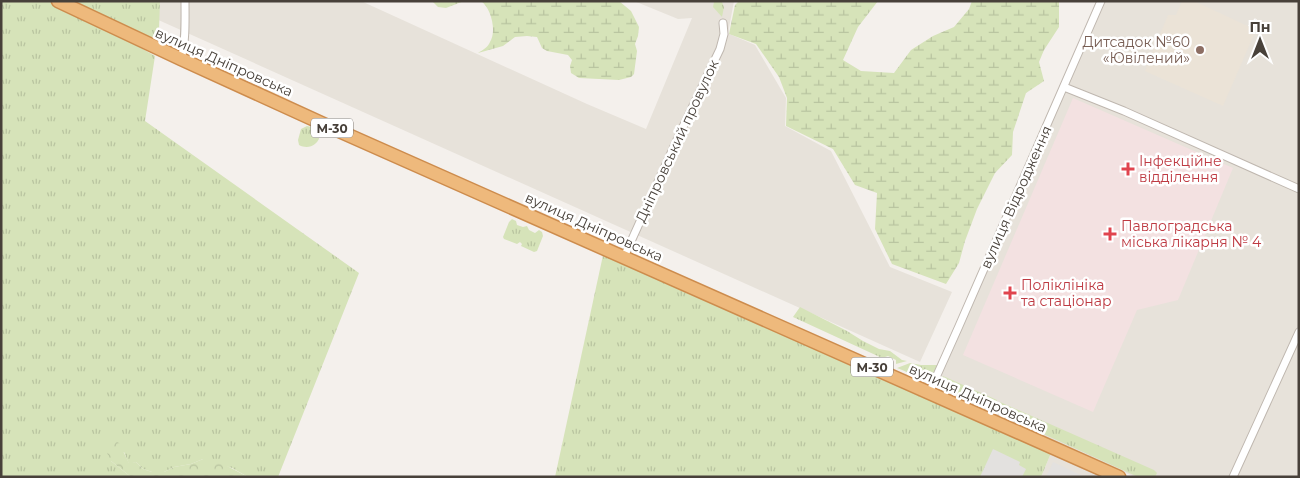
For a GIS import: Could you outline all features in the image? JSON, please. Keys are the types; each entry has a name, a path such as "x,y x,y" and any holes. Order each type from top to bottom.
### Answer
{"highway":[{"name":"вулиця Дніпровська","path":"58,1 181,60 330,127 1119,477"}],"street":[{"path":"181,60 185,1"},
{"name":"вулиця Відродження","path":"929,392 960,326 1102,1"},
{"name":"Дніпровський провулок","path":"624,257 720,49 724,34 723,23"},
{"path":"1064,87 1124,111 1299,189"},
{"path":"1233,477 1299,332"}],"shaded area":[{"path":"116,1 361,1 646,129 692,18 678,19 634,1 734,1 728,33 720,30 755,45 786,98 785,126 831,151 890,267 952,292 920,362"},
{"path":"1104,1 1299,1 1299,477 1135,477 935,389"},
{"name":"Дитсадок №60 «Ювілений»","path":"1182,1 1194,1 1256,30 1223,106 1145,71 1168,15 1176,15"},
{"name":"Павлоградська міська лікарня № 4","path":"1073,98 1233,168 1178,300 1137,310 1093,412 963,355"},
{"path":"1054,446 1112,477 1041,477"},
{"path":"993,449 1020,462 1019,465 1026,469 1022,477 980,477"},
{"path":"1053,462 1085,477 1046,477"}],"green space":[{"path":"1,1 60,1 155,56 145,121 359,273 278,477 248,477 232,468 203,459 191,464 174,467 164,472 152,472 143,469 136,462 129,464 124,452 111,461 131,477 1,477"},
{"path":"74,1 160,1 158,34 154,37 149,37"},
{"path":"432,1 464,1 446,8 438,7"},
{"path":"481,1 619,1 631,11 639,27 635,44 637,51 634,74 631,77 619,80 579,78 571,73 570,66 572,60 568,55 547,51 542,48 537,37 515,37 503,46 478,53 488,45 493,32 490,14 485,4"},
{"path":"739,1 878,1 858,27 843,60 861,71 894,73 911,50 933,36 954,27 969,9 972,1 1059,1 1059,27 1044,50 1039,62 1044,81 1026,93 1013,132 1012,155 995,173 977,209 959,263 946,284 892,264 875,229 877,193 855,185 833,149 786,126 787,98 779,77 756,44 729,34 735,5"},
{"path":"714,2 722,2 724,7 722,17 713,7"},
{"path":"307,126 314,128 319,136 315,144 305,147 299,145 298,140 301,129"},
{"path":"512,219 516,221 517,225 527,226 529,230 535,233 539,230 542,232 543,236 537,251 534,252 521,246 520,242 517,244 504,239 503,237 509,222"},
{"path":"605,246 1054,446 1041,477 555,477"},
{"path":"800,307 863,341 879,349 890,351 902,360 907,361 896,364 896,360 888,356 882,358 793,317"},
{"path":"910,363 940,365 930,375 925,377 915,376 897,368"},
{"path":"943,376 997,400 992,411 943,389 940,383"},
{"path":"1000,402 1157,473 1155,477 1138,477 995,412"},
{"path":"113,440 119,443 129,463 136,462 143,469 152,472 164,472 174,467 191,464 203,459 214,459 248,477 131,477 111,461 106,451 106,442"}],"place":[{"name":"Дитсадок №60 «Ювілений»","path":"1200,50"},
{"name":"Інфекційне відділення","path":"1128,169"},
{"name":"Павлоградська міська лікарня № 4","path":"1110,234"},
{"name":"Поліклініка та стаціонар","path":"1010,293"}]}
